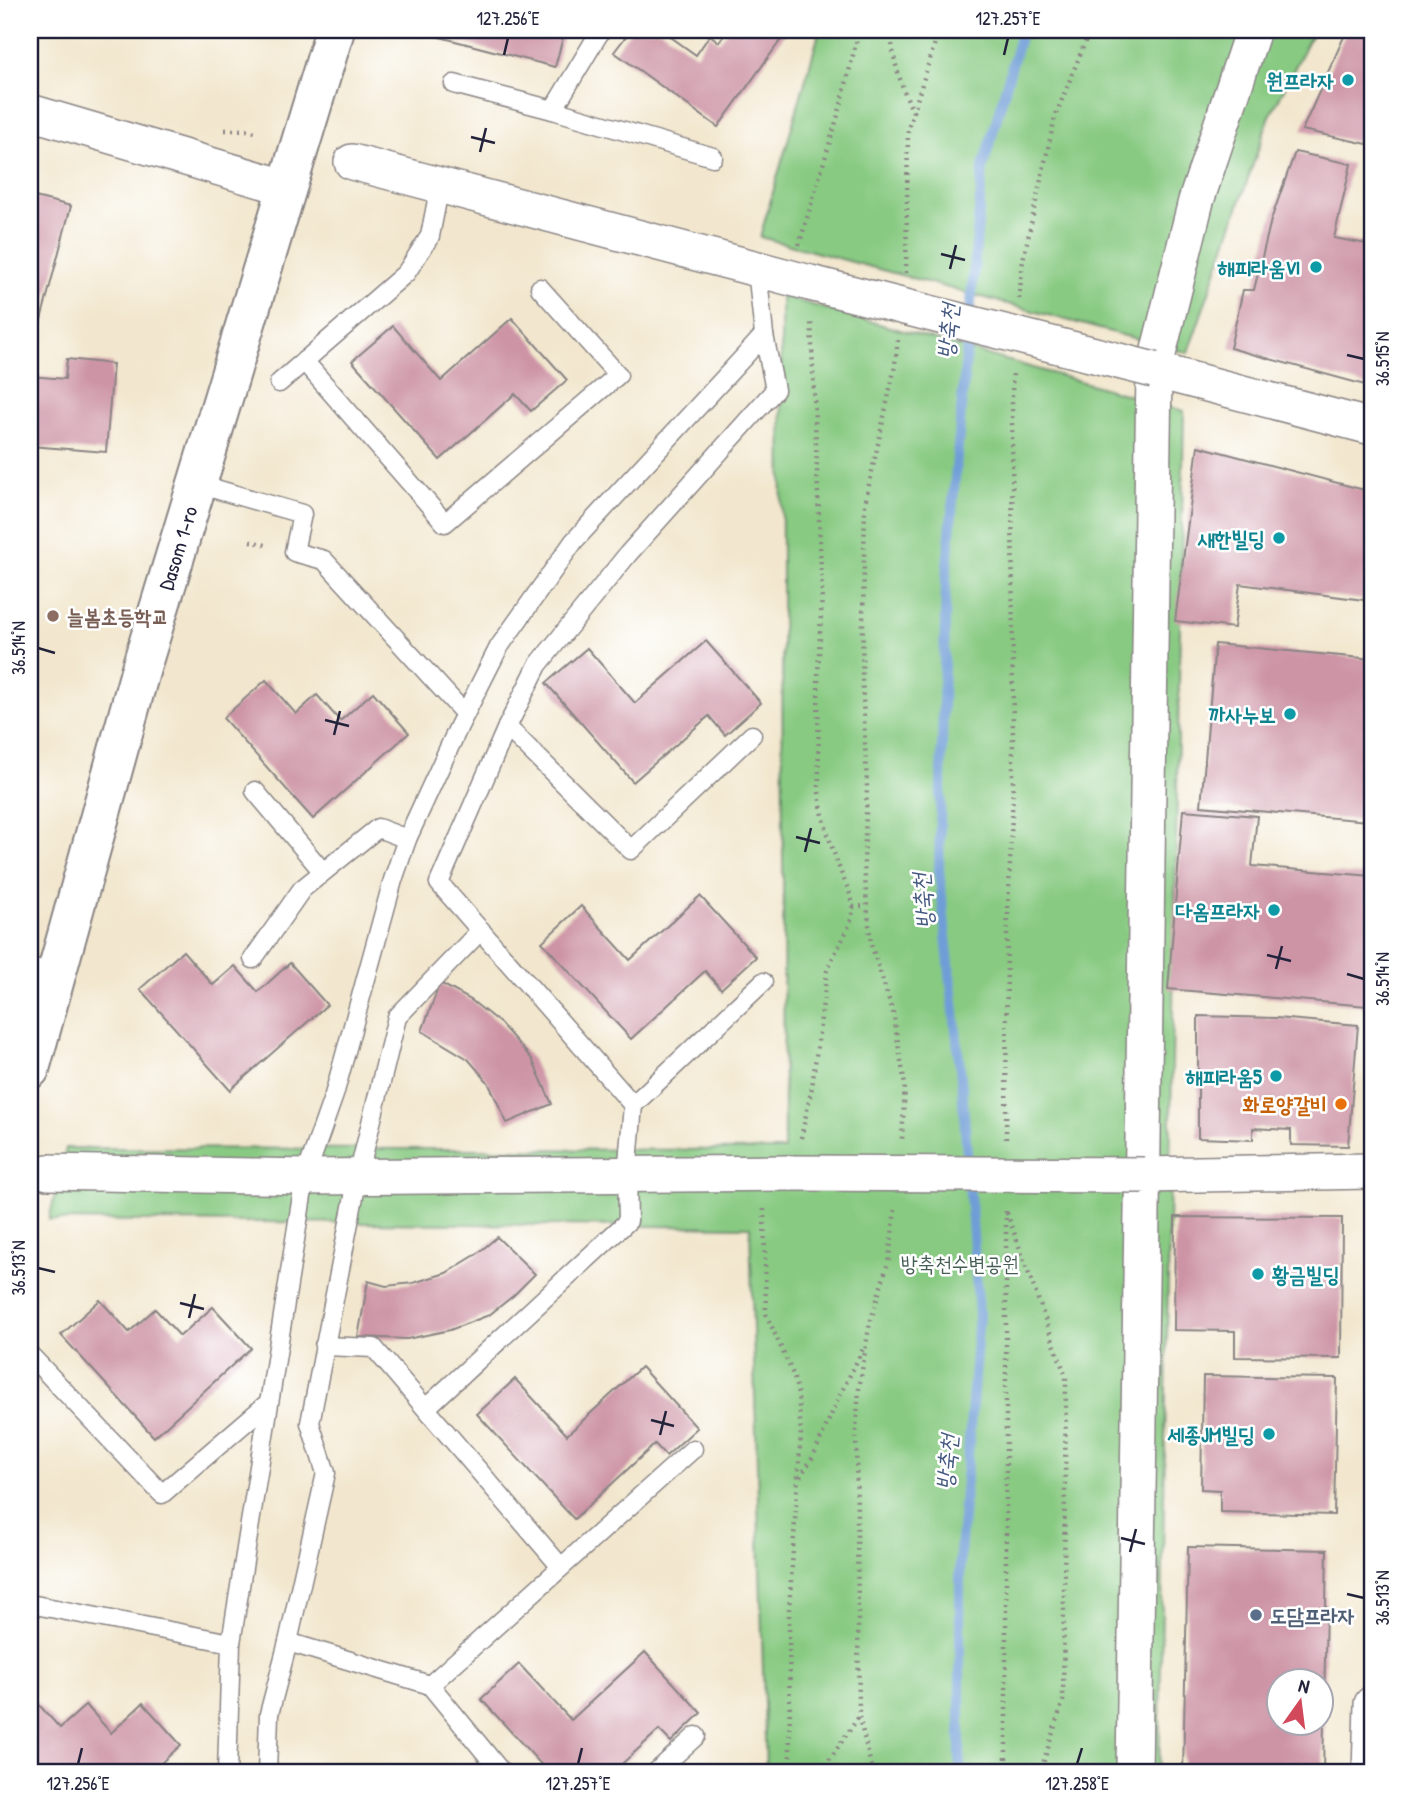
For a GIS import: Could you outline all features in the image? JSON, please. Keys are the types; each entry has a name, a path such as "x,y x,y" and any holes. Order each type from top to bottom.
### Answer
{"street":[{"name":"Dasom 1-ro","path":"30,1069 43,970 141,668 335,30"},
{"path":"1133,1773 1154,370 1196,201 1253,30"},
{"path":"30,112 288,188"},
{"path":"352,162 1372,427"},
{"path":"48,1172 305,1177 778,1173 1143,1175 1372,1171"},
{"path":"1370,1773 1372,1704"}],"lane":[{"path":"553,110 601,30"},
{"path":"454,84 553,110 713,158"},
{"path":"279,383 405,273 430,236 440,185"},
{"path":"228,1773 231,1643 305,1177 334,1095 393,880 407,839 499,647 573,541 764,335 789,277"},
{"path":"304,361 445,523 618,376 540,288"},
{"path":"633,1105 439,883 507,727 538,665 628,554 775,390 764,335"},
{"path":"198,484 302,514 294,552 324,560 465,714"},
{"path":"507,727 631,850 752,734"},
{"path":"255,791 323,872"},
{"path":"253,959 302,889 378,828 407,839"},
{"path":"267,1773 269,1714 326,1473 310,1423 358,1176 397,1017 481,930"},
{"path":"426,1408 628,1221 627,1174 633,1105 763,982"},
{"path":"324,1346 374,1348 561,1567"},
{"path":"30,1355 162,1494 268,1403"},
{"path":"430,1685 693,1449"},
{"path":"30,1604 231,1643"},
{"path":"288,1642 430,1685 502,1773"},
{"path":"655,1773 696,1736"}],"path":[{"path":"790,1773 789,1609 801,1433 798,1394 793,1374 766,1314 778,1173 812,1087 827,971 847,928 853,907 821,808 818,675 822,594 810,298 789,277 841,105 859,30"},
{"path":"891,30 898,77 913,112"},
{"path":"906,279 908,129 939,30"},
{"path":"1019,299 1023,260 1055,117 1090,30"},
{"path":"900,332 866,503 862,677 867,787 864,863 867,906 871,944 893,1012 905,1085 901,1151"},
{"path":"1006,1145 1007,935 1013,791 1014,366"},
{"path":"853,907 867,906"},
{"path":"873,1773 859,1717 856,1430 866,1343 889,1259 896,1205"},
{"path":"1006,1773 1006,1209 1066,1377 1063,1701 1040,1773"},
{"path":"799,1480 813,1457 866,1343"},
{"path":"824,1773 829,1760 859,1717"}],"green space":[{"path":"820,30 1314,30 1269,118 1188,353 760,237"},
{"name":"방축천수변공원","path":"781,296 1184,411 1159,1773 766,1773 750,1227 49,1220 66,1148 784,1150"}],"building":[{"path":"413,30 565,30 555,67"},
{"path":"631,30 661,30 696,55 710,35 719,42 728,30 788,30 718,127 614,52"},
{"name":"원프라자","path":"1347,30 1372,30 1372,145 1302,130"},
{"name":"해피라움Ⅵ","path":"1295,152 1351,164 1334,238 1372,245 1372,387 1230,348 1243,290 1254,290 1271,220"},
{"path":"35,197 71,206 37,335 30,333 30,214"},
{"path":"512,318 567,380 531,411 515,394 440,460 352,361 393,326 441,381"},
{"path":"67,359 113,364 106,452 30,446 30,376 65,379"},
{"name":"새한빌딩","path":"1198,446 1372,492 1372,601 1240,584 1234,628 1175,621"},
{"path":"706,641 761,703 725,735 709,716 633,782 546,683 587,648 635,703"},
{"name":"까사누보","path":"1215,644 1372,659 1372,769 1368,821 1201,806"},
{"path":"266,680 296,714 317,695 340,721 373,692 409,733 313,819 223,718"},
{"name":"다옴프라자","path":"1183,810 1257,816 1252,866 1372,876 1372,944 1367,1006 1168,989"},
{"path":"700,896 756,957 721,989 705,971 631,1039 542,942 581,906 630,960"},
{"path":"183,951 213,985 235,966 258,992 290,963 327,1005 230,1090 140,989"},
{"path":"440,983 471,1000 501,1024 532,1059 552,1104 507,1123 488,1082 468,1059 422,1031"},
{"name":"해피라움5","path":"1198,1016 1276,1018 1358,1025 1348,1146 1291,1145 1291,1130 1253,1128 1253,1140 1198,1138"},
{"name":"황금빌딩","path":"1175,1217 1342,1218 1341,1358 1235,1357 1235,1331 1174,1330"},
{"path":"497,1237 535,1274 489,1315 450,1330 407,1339 358,1337 368,1281 386,1286 413,1283 446,1273 477,1254"},
{"path":"100,1300 129,1332 155,1309 180,1336 213,1307 251,1348 154,1437 61,1335"},
{"path":"641,1367 697,1428 666,1456 655,1444 574,1519 477,1414 515,1379 567,1435"},
{"name":"세종JM빌딩","path":"1203,1376 1337,1378 1334,1515 1220,1512 1220,1490 1201,1489"},
{"name":"도담프라자","path":"1188,1547 1327,1550 1325,1666 1266,1666 1266,1736 1324,1736 1323,1773 1183,1773"},
{"path":"645,1652 701,1713 671,1742 659,1730 612,1773 549,1773 481,1699 519,1664 571,1720"},
{"path":"30,1695 60,1728 86,1705 111,1733 143,1703 181,1745 150,1773 30,1773"}],"waterway":[{"name":"방축천","path":"960,1773 960,1554 979,1315 962,1087 939,870 946,579 983,167 1022,30"}],"place":[{"name":"원프라자","path":"1348,80"},
{"name":"해피라움Ⅵ","path":"1316,267"},
{"name":"새한빌딩","path":"1279,538"},
{"name":"늘봄초등학교","path":"53,616"},
{"name":"까사누보","path":"1290,714"},
{"name":"다옴프라자","path":"1274,910"},
{"name":"해피라움5","path":"1276,1076"},
{"name":"화로양갈비","path":"1341,1104"},
{"name":"황금빌딩","path":"1258,1274"},
{"name":"세종JM빌딩","path":"1269,1434"},
{"name":"도담프라자","path":"1256,1615"}]}
